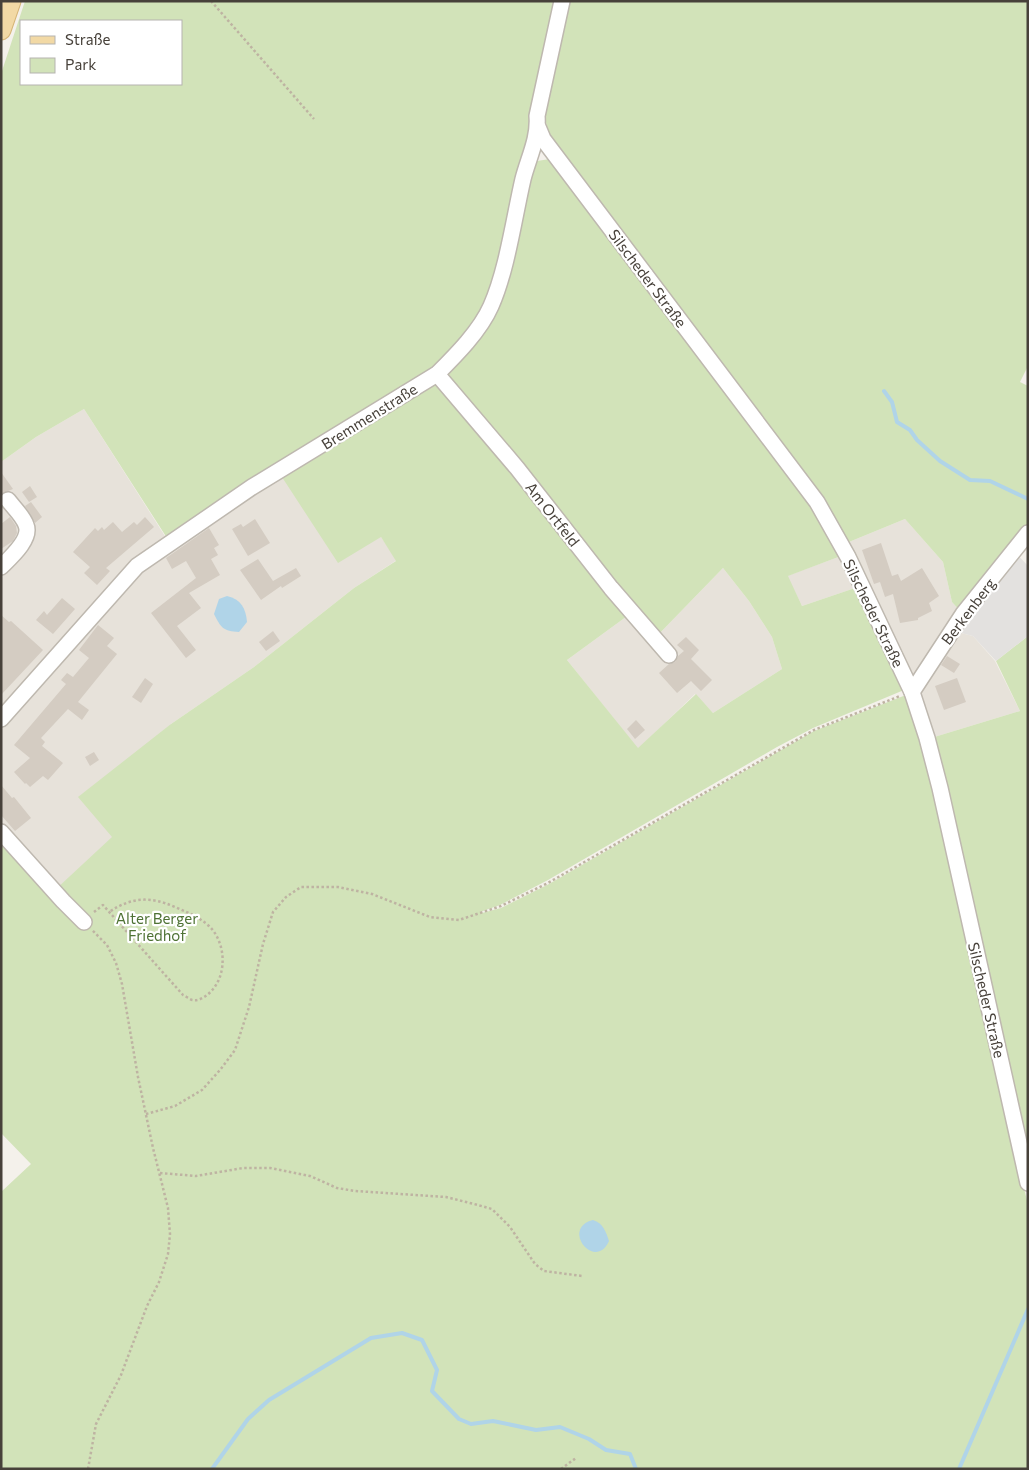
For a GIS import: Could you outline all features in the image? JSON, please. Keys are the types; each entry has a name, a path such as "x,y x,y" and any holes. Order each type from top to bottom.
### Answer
{"main road":[{"path":"1,30 11,1"}],"street":[{"name":"Bremmenstraße","path":"1,719 137,566 252,487 437,374 460,351 492,305 503,270 525,171 538,127 537,116 562,1"},
{"name":"Silscheder Straße","path":"538,127 555,155 817,502 848,557 912,692 927,738 940,788 1028,1182"},
{"name":"Am Ortfeld","path":"437,374 517,468 611,588 670,655"},
{"path":"1,567 18,551 28,533 26,526 8,500"},
{"name":"Berkenberg","path":"912,692 963,614 1028,533"},
{"path":"1,832 84,922"}],"path":[{"path":"211,1 314,119"},
{"path":"146,1114 175,1106 202,1090 235,1050 249,1007 263,944 273,912 286,897 302,887 338,887 372,894 430,917 459,920 501,906 548,883 814,730 912,692"},
{"path":"88,1469 96,1424 121,1375 158,1282 168,1254 170,1234 168,1208 146,1114 122,984 108,945 84,922 103,904 109,912 183,994 192,1000 203,998 212,991 221,974 223,957 219,940 210,926 193,914 175,906 144,898 118,906 109,912"},
{"path":"160,1173 196,1176 243,1168 270,1168 310,1176 337,1188 355,1191 446,1197 492,1209 510,1227 535,1264 544,1271 582,1276"},
{"path":"561,1469 576,1458"}],"shaded area":[{"path":"84,409 170,544 280,474 381,537 397,560 354,588 254,667 171,724 113,837 56,890 1,827 1,462 36,437"},
{"path":"905,519 943,562 952,602 962,613 912,687 844,544"},
{"path":"1016,553 1028,566 1028,636 996,661 973,636 953,631"},
{"path":"841,556 855,588 802,606 787,576"},
{"path":"723,568 749,601 772,637 782,669 713,713 695,694 638,749 567,660 630,614 657,636"},
{"path":"953,631 973,636 995,661 1020,711 931,738 914,692"}],"green space":[{"path":"25,1 557,1 533,115 493,280 480,316 435,369 167,538 84,409 36,437 1,462 1,74"},
{"path":"567,1 1028,1 1028,366 1020,382 1028,386 1028,528 962,613 952,602 943,562 905,519 844,544 568,165 548,132 544,113"},
{"name":"Alter Berger Friedhof","path":"550,159 810,501 841,556 788,576 802,606 855,588 904,690 813,728 548,880 500,905 480,912 501,908 549,884 814,731 906,695 922,742 934,790 1028,1205 1028,1469 1,1469 1,1192 31,1164 1,1133 1,836 55,890 112,837 78,797 171,724 254,667 354,588 396,561 381,537 338,563 280,474 438,380 630,614 567,660 638,748 696,694 713,713 782,669 772,637 749,601 723,568 657,636 443,375 474,340 528,176 537,161"},
{"path":"1028,636 1028,1167 931,738 1020,711 996,661"}],"water":[{"path":"227,596 239,602 245,613 247,622 239,632 223,628 214,614 219,599"},
{"path":"593,1220 602,1226 609,1241 603,1249 596,1252 589,1250 583,1245 580,1238 580,1231 584,1224"}],"building":[{"path":"1,472 13,489 1,494"},
{"path":"30,486 37,497 29,502 22,492"},
{"path":"31,502 42,517 35,523 25,506"},
{"path":"10,517 16,526 17,533 13,541 1,549 1,524"},
{"path":"145,517 154,527 106,568 110,571 97,585 84,573 90,567 73,552 95,528 98,531 102,527 104,530 113,522 122,532 134,522 137,525"},
{"path":"255,519 270,543 248,556 232,529 241,524 243,527"},
{"path":"209,528 219,545 214,548 218,555 211,559 220,575 189,593 201,608 177,626 196,650 186,658 151,613 196,578 186,561 172,569 166,558"},
{"path":"881,543 892,576 898,574 901,581 922,568 939,596 929,603 932,611 918,618 918,620 900,623 893,594 885,597 880,582 874,584 862,550"},
{"path":"258,559 273,581 296,568 301,576 282,588 281,586 261,600 240,570"},
{"path":"62,598 75,609 53,634 36,620 44,611 47,615"},
{"path":"1,615 9,622 11,621 43,650 1,695"},
{"path":"98,625 114,638 107,646 117,654 78,702 89,710 82,720 68,709 41,738 45,742 42,746 63,763 48,780 43,776 30,787 14,772 30,758 14,745 66,684 61,680 67,673 73,677 89,658 79,650"},
{"path":"273,631 280,641 266,651 259,642"},
{"path":"686,637 699,650 691,659 712,680 701,691 691,681 677,693 659,673 669,664 675,662 684,651 677,645"},
{"path":"947,656 960,664 954,673 941,665"},
{"path":"145,678 153,684 141,703 132,697"},
{"path":"957,678 966,702 944,710 935,686"},
{"path":"636,720 645,730 635,739 627,729"},
{"path":"94,752 99,760 90,766 85,757"},
{"path":"1,785 12,798 14,797 31,818 15,831 1,815"}],"waterway":[{"path":"884,391 892,402 897,422 910,430 917,440 940,461 970,480 990,481 1028,499"},
{"path":"959,1469 1028,1309"},
{"path":"212,1469 248,1419 269,1400 371,1338 402,1333 422,1340 437,1370 432,1391 459,1419 471,1424 493,1421 536,1430 560,1427 589,1439 606,1450 630,1454 636,1469"}]}
